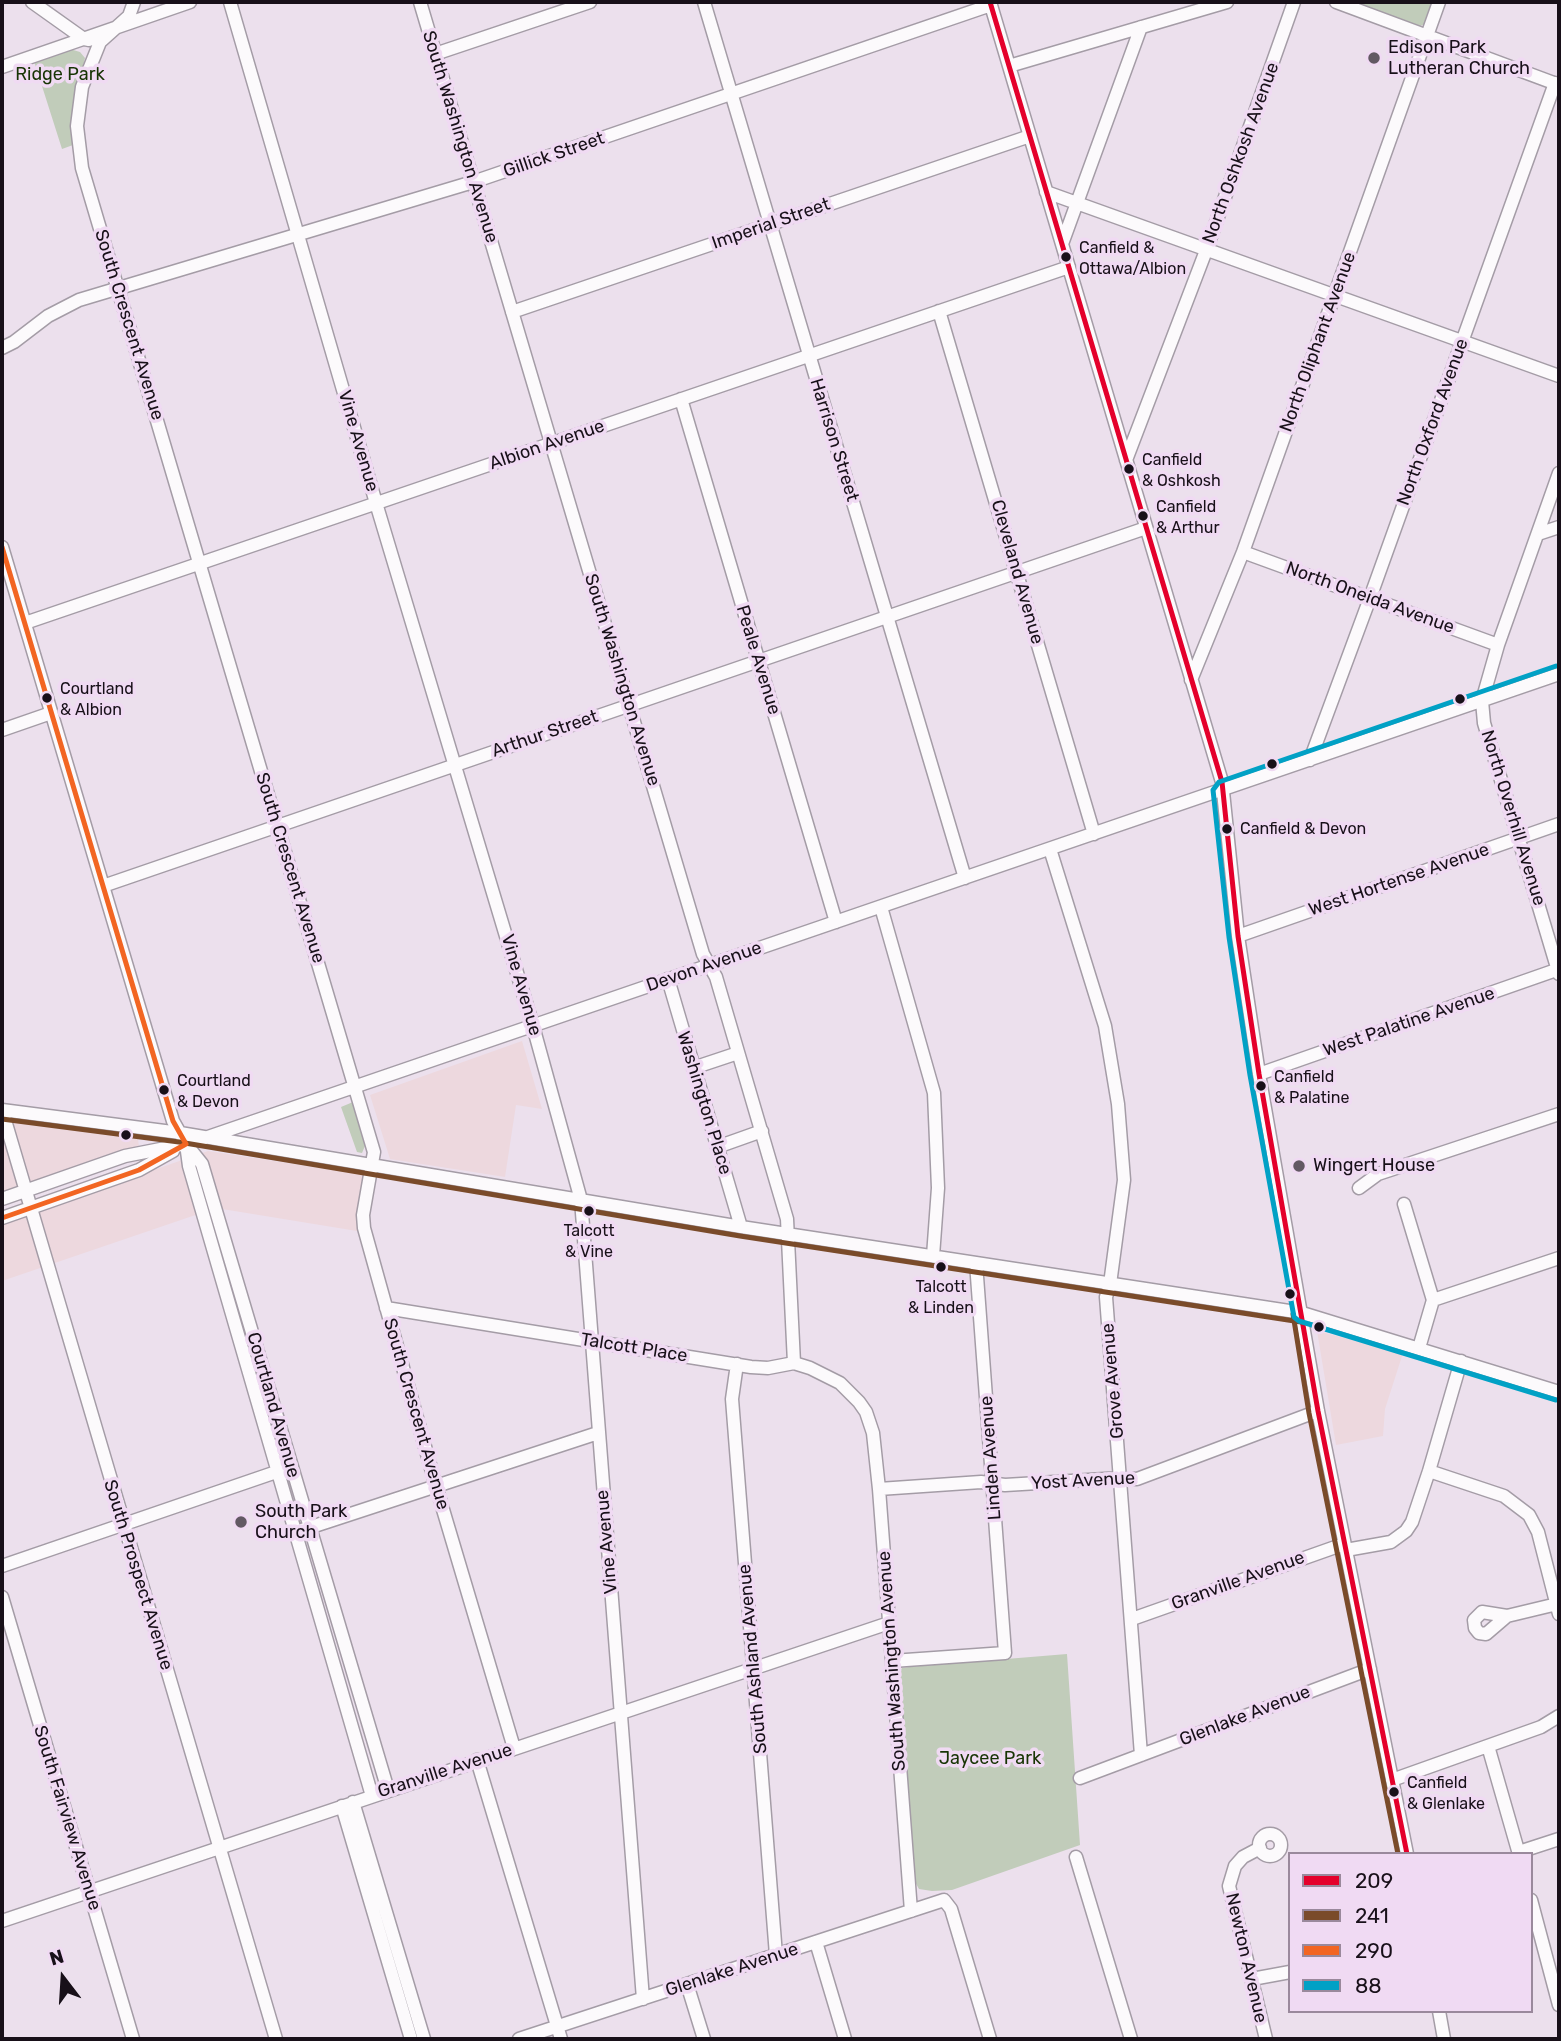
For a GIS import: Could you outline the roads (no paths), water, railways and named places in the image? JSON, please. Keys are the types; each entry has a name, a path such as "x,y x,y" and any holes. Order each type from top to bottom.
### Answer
{"street":[{"path":"32,2 84,39 100,42"},
{"name":"South Crescent Avenue","path":"134,2 130,16 100,42 82,87 78,106 78,146 82,168 374,1152 363,1222 436,1486 514,1748"},
{"path":"2,67 190,2"},
{"name":"Vine Avenue","path":"230,2 376,503 533,1026 581,1200 643,1998"},
{"name":"South Washington Avenue","path":"420,2 703,954 716,976 787,1219 794,1363 810,1368 851,1392 866,1412 873,1433 911,1911"},
{"path":"435,54 590,2"},
{"name":"Harrison Street","path":"704,2 965,878"},
{"path":"1009,66 1227,2"},
{"name":"North Oshkosh Avenue","path":"1126,460 1207,248 1294,2"},
{"path":"1336,2 1557,84"},
{"name":"North Oliphant Avenue","path":"1191,680 1243,552 1439,2"},
{"path":"990,4 1222,790 1238,936 1259,1074 1318,1411 1407,1852"},
{"name":"Gillick Street","path":"2,348 65,306 473,182 990,4"},
{"path":"1062,244 1141,27"},
{"name":"North Oxford Avenue","path":"1310,760 1557,84"},
{"name":"Imperial Street","path":"512,312 1030,136"},
{"path":"1046,192 1078,201 1559,376"},
{"name":"Albion Avenue","path":"25,623 1069,267"},
{"name":"Cleveland Avenue","path":"939,311 1094,834"},
{"name":"Peale Avenue","path":"681,399 836,922"},
{"path":"1482,701 1498,645 1559,473"},
{"path":"1538,534 1559,527"},
{"name":"Arthur Street","path":"103,886 1146,528"},
{"name":"Courtland Avenue","path":"2,547 173,1121 202,1164 388,1790"},
{"name":"North Oneida Avenue","path":"1243,552 1498,645"},
{"name":"Devon Avenue","path":"2,1199 183,1138 205,1138 1559,674"},
{"name":"North Overhill Avenue","path":"1482,701 1484,723 1559,971"},
{"path":"2,730 51,713"},
{"name":"West Hortense Avenue","path":"1238,936 1559,824"},
{"name":"Grove Avenue","path":"1050,849 1105,1026 1118,1104 1124,1180 1106,1297 1141,1755"},
{"path":"881,907 934,1093 938,1188 933,1256"},
{"name":"West Palatine Avenue","path":"1259,1074 1559,971"},
{"name":"Washington Place","path":"668,979 741,1227"},
{"path":"693,1068 738,1053"},
{"path":"2,1110 183,1138"},
{"name":"South Prospect Avenue","path":"2,1110 276,2039"},
{"path":"1359,1188 1378,1174 1559,1114"},
{"path":"717,1147 762,1131"},
{"name":"Courtland Avenue","path":"183,1138 372,1796"},
{"name":"Devon Avenue","path":"2,1217 139,1170 183,1138"},
{"path":"205,1138 741,1227 1302,1313 1559,1392"},
{"path":"1404,1205 1433,1300 1419,1348"},
{"path":"1433,1300 1559,1258"},
{"name":"Linden Avenue","path":"892,1661 1005,1653 976,1263"},
{"name":"Talcott Place","path":"386,1308 759,1368 794,1363"},
{"name":"Granville Avenue","path":"1132,1619 1345,1547 1391,1542 1406,1531 1412,1522 1429,1471 1461,1361"},
{"name":"South Ashland Avenue","path":"737,1364 732,1399 776,1955"},
{"name":"Yost Avenue","path":"879,1489 981,1482 1005,1485 1137,1479 1318,1411"},
{"path":"296,1532 598,1433"},
{"path":"2,1566 292,1466"},
{"path":"1429,1471 1504,1496 1522,1508 1534,1523 1558,1609 1507,1616"},
{"name":"South Fairview Avenue","path":"2,1597 133,2039"},
{"name":"Granville Avenue","path":"2,1921 889,1623"},
{"name":"Glenlake Avenue","path":"1080,1777 1370,1669"},
{"path":"1392,1780 1541,1727 1559,1716"},
{"path":"1489,1746 1519,1852"},
{"path":"477,1760 559,2033"},
{"path":"347,1804 411,2039"},
{"path":"347,1804 424,2039"},
{"path":"1522,1852 1559,1839"},
{"name":"Newton Avenue","path":"1259,1848 1243,1857 1235,1866 1229,1886 1266,2039"},
{"path":"1076,1857 1131,2039"},
{"name":"Glenlake Avenue","path":"519,2039 559,2033 643,1998 944,1900 951,1909 990,2039"},
{"path":"1533,1906 1554,1970 1559,2005"},
{"path":"816,1942 845,2039"},
{"path":"1252,1979 1288,1972"},
{"path":"687,1984 704,2039"},
{"path":"1439,2013 1444,2039"}],"place":[{"name":"Edison Park Lutheran Church","path":"1374,58"},
{"name":"Canfield & Ottawa/Albion","path":"1066,257"},
{"name":"Canfield & Oshkosh","path":"1129,469"},
{"name":"Canfield & Arthur","path":"1143,516"},
{"name":"Courtland & Albion","path":"47,698"},
{"name":"Canfield & Devon","path":"1227,829"},
{"name":"Canfield & Palatine","path":"1261,1086"},
{"name":"Courtland & Devon","path":"164,1090"},
{"name":"Wingert House","path":"1299,1166"},
{"name":"Talcott & Vine","path":"589,1211"},
{"name":"Talcott & Linden","path":"941,1267"},
{"name":"South Park Church","path":"241,1522"},
{"name":"Canfield & Glenlake","path":"1394,1792"}],"park label":[{"name":"Ridge Park","path":"60,75"},
{"name":"Jaycee Park","path":"990,1759"}]}
